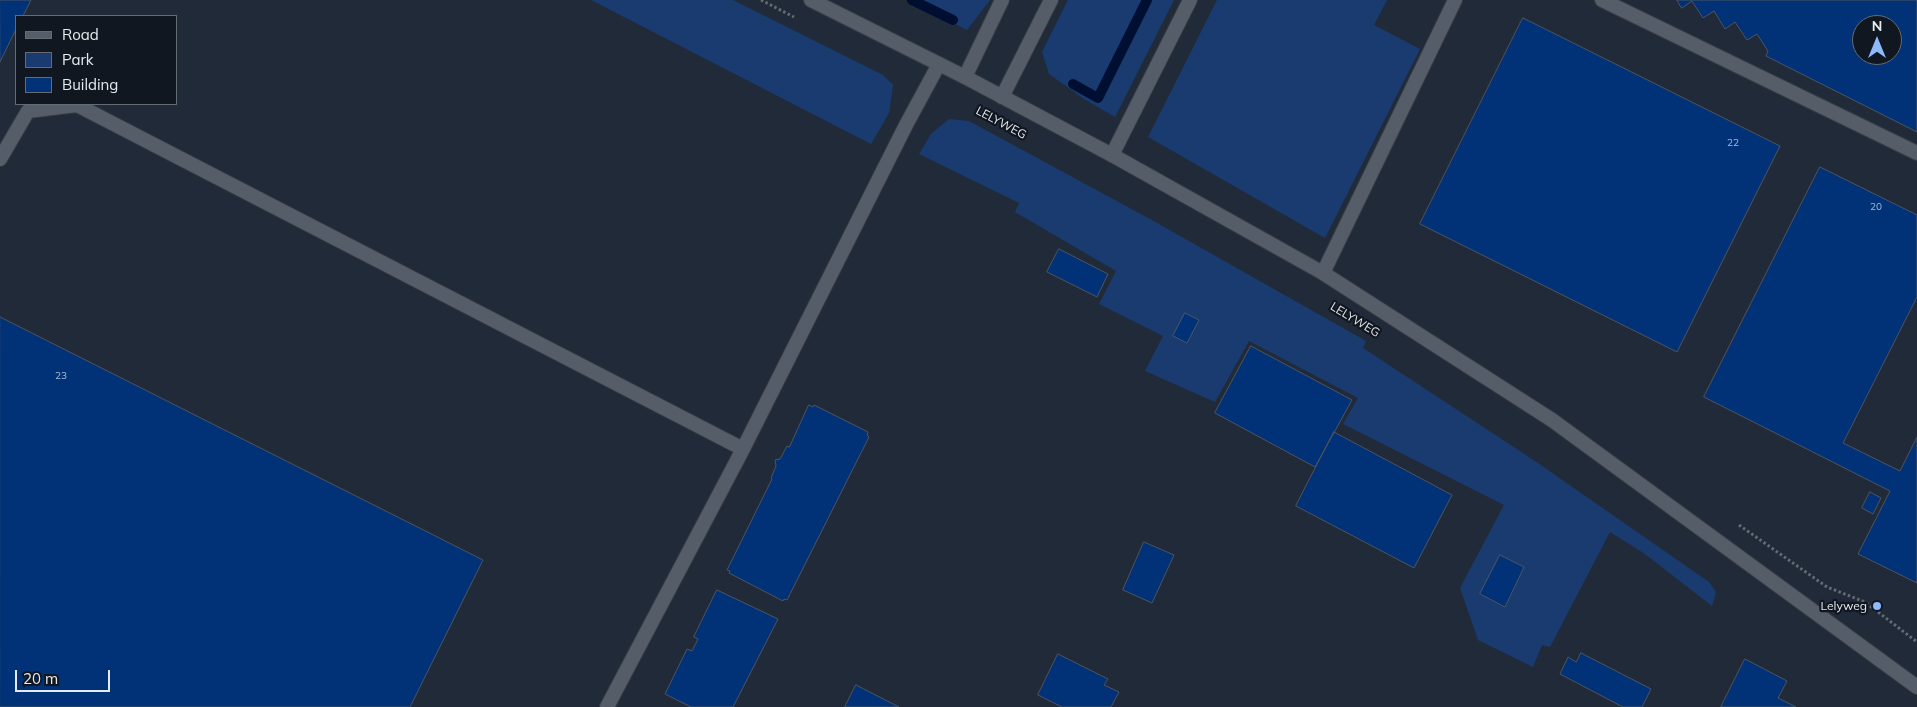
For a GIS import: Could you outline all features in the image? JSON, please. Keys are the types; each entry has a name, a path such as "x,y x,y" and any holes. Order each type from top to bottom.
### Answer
{"street":[{"name":"LELYWEG","path":"811,0 965,77 1112,155 1323,273 1552,420 1917,688"},
{"path":"965,77 1002,0"},
{"path":"1002,97 1051,0"},
{"path":"1112,155 1190,0"},
{"path":"1323,273 1455,0"},
{"path":"1602,0 1917,153"},
{"path":"607,707 743,449 906,125 939,64"},
{"path":"0,159 28,111 77,105 743,449"}],"path":[{"path":"761,0 796,18"}],"shaded area":[{"path":"0,0 1917,0 1917,707 0,707"}],"green space":[{"path":"591,0 733,0 883,75 893,85 889,113 871,144"},
{"path":"907,0 990,0 967,30"},
{"path":"1068,0 1174,0 1115,117 1084,99 1049,74 1042,52"},
{"path":"1217,0 1387,0 1374,25 1420,49 1325,238 1148,137"},
{"path":"949,119 969,121 1150,219 1366,341 1363,348 1535,461 1709,582 1716,592 1712,606 1645,554 1610,532 1550,647 1542,645 1533,667 1478,640 1460,588 1504,505 1343,424 1358,398 1249,341 1215,402 1145,371 1163,336 1099,304 1116,271 1015,212 1019,203 919,154 931,134"}],"building":[{"path":"0,0 31,0 24,15 15,15 15,31 0,62"},
{"path":"1677,0 1917,0 1917,132 1766,56 1768,51 1757,34 1747,40 1735,22 1725,29 1714,11 1703,18 1692,1 1682,8"},
{"path":"1523,18 1780,146 1677,352 1420,224"},
{"path":"1820,167 1917,215 1917,297 1843,443 1900,471 1917,437 1917,583 1858,554 1890,491 1704,397"},
{"path":"1059,249 1108,274 1097,297 1047,272"},
{"path":"1185,313 1199,320 1187,343 1173,336"},
{"path":"0,317 483,560 410,707 0,707"},
{"path":"1251,346 1352,400 1315,467 1215,413"},
{"path":"809,405 813,407 814,405 868,432 867,435 869,437 787,600 784,599 783,601 729,573 730,571 727,570 772,479 776,466 775,460 780,459 787,446 789,447"},
{"path":"1334,432 1452,495 1414,568 1296,506"},
{"path":"1870,492 1881,498 1873,514 1862,508"},
{"path":"1144,542 1174,555 1152,603 1123,590"},
{"path":"1500,555 1524,567 1505,607 1480,594"},
{"path":"717,590 778,619 733,707 691,707 665,694 687,649 692,651 698,639 694,637"},
{"path":"1581,653 1651,689 1642,707 1623,707 1560,674 1568,657 1576,662"},
{"path":"1058,654 1108,679 1104,685 1119,692 1111,707 1062,707 1038,695"},
{"path":"1745,659 1787,681 1778,698 1796,707 1721,707"},
{"path":"856,685 899,707 845,707"}],"waterway":[{"path":"912,0 953,20"},
{"path":"1073,84 1098,98 1147,0"}],"place":[{"name":"Lelyweg","path":"1877,606"}]}
